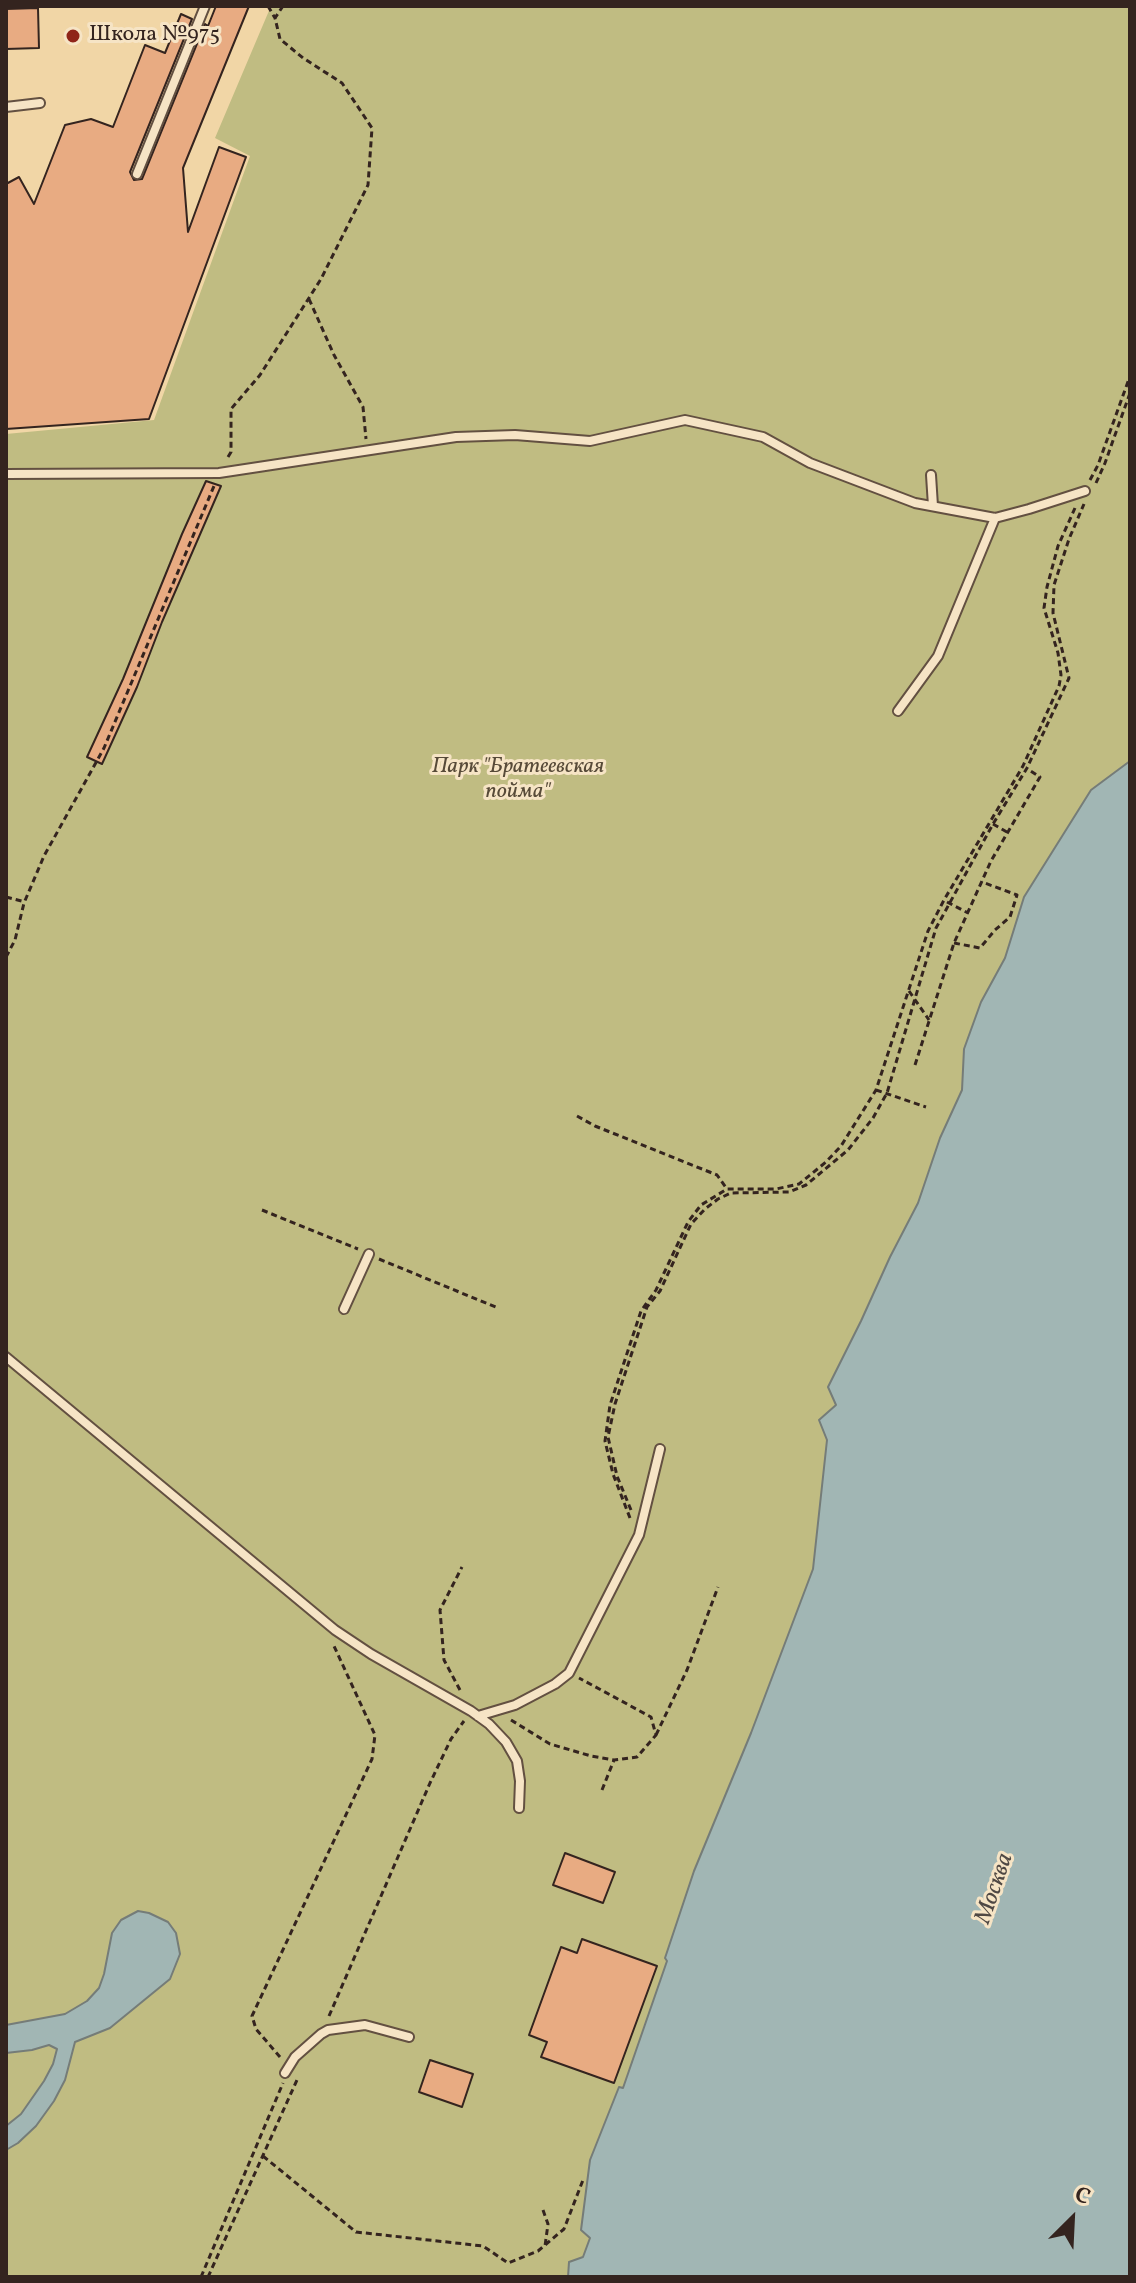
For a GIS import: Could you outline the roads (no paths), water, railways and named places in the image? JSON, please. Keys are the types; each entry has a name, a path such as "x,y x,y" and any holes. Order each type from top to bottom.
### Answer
{"lane":[{"path":"137,174 205,6"},
{"path":"6,107 40,103"},
{"path":"6,474 219,473 456,437 515,435 590,441 685,420 763,437 810,463 915,503 995,518 1088,493"},
{"path":"931,475 933,506"},
{"path":"898,711 938,656 995,518"},
{"path":"344,1309 369,1254"},
{"path":"6,1357 335,1630 475,1714 506,1742 517,1761 519,1808"},
{"path":"475,1714 515,1705 569,1673 640,1532 660,1449"},
{"path":"285,2073 295,2057 328,2030 365,2025 409,2037"}],"water":[{"name":"Москва","path":"1130,761 1130,2273 1128,2277 568,2277 569,2262 583,2257 590,2238 581,2230 590,2160 619,2087 623,2088 694,1871 751,1733 813,1569 827,1440 819,1420 836,1405 828,1387 918,1203 940,1138 962,1090 964,1049 981,1002 1005,958 1024,897 1091,790"},
{"path":"138,1911 168,1922 176,1933 180,1954 170,1979 110,2028 75,2042 65,2080 54,2101 36,2126 6,2150 6,2126 21,2114 44,2081 57,2049 49,2045 6,2053 6,2025 65,2014 87,2001 99,1988 112,1933 121,1920"}],"place":[{"name":"Школа №975","path":"73,36"}],"park label":[{"name":"Парк \"Братеевская пойма\"","path":"518,780"}]}
